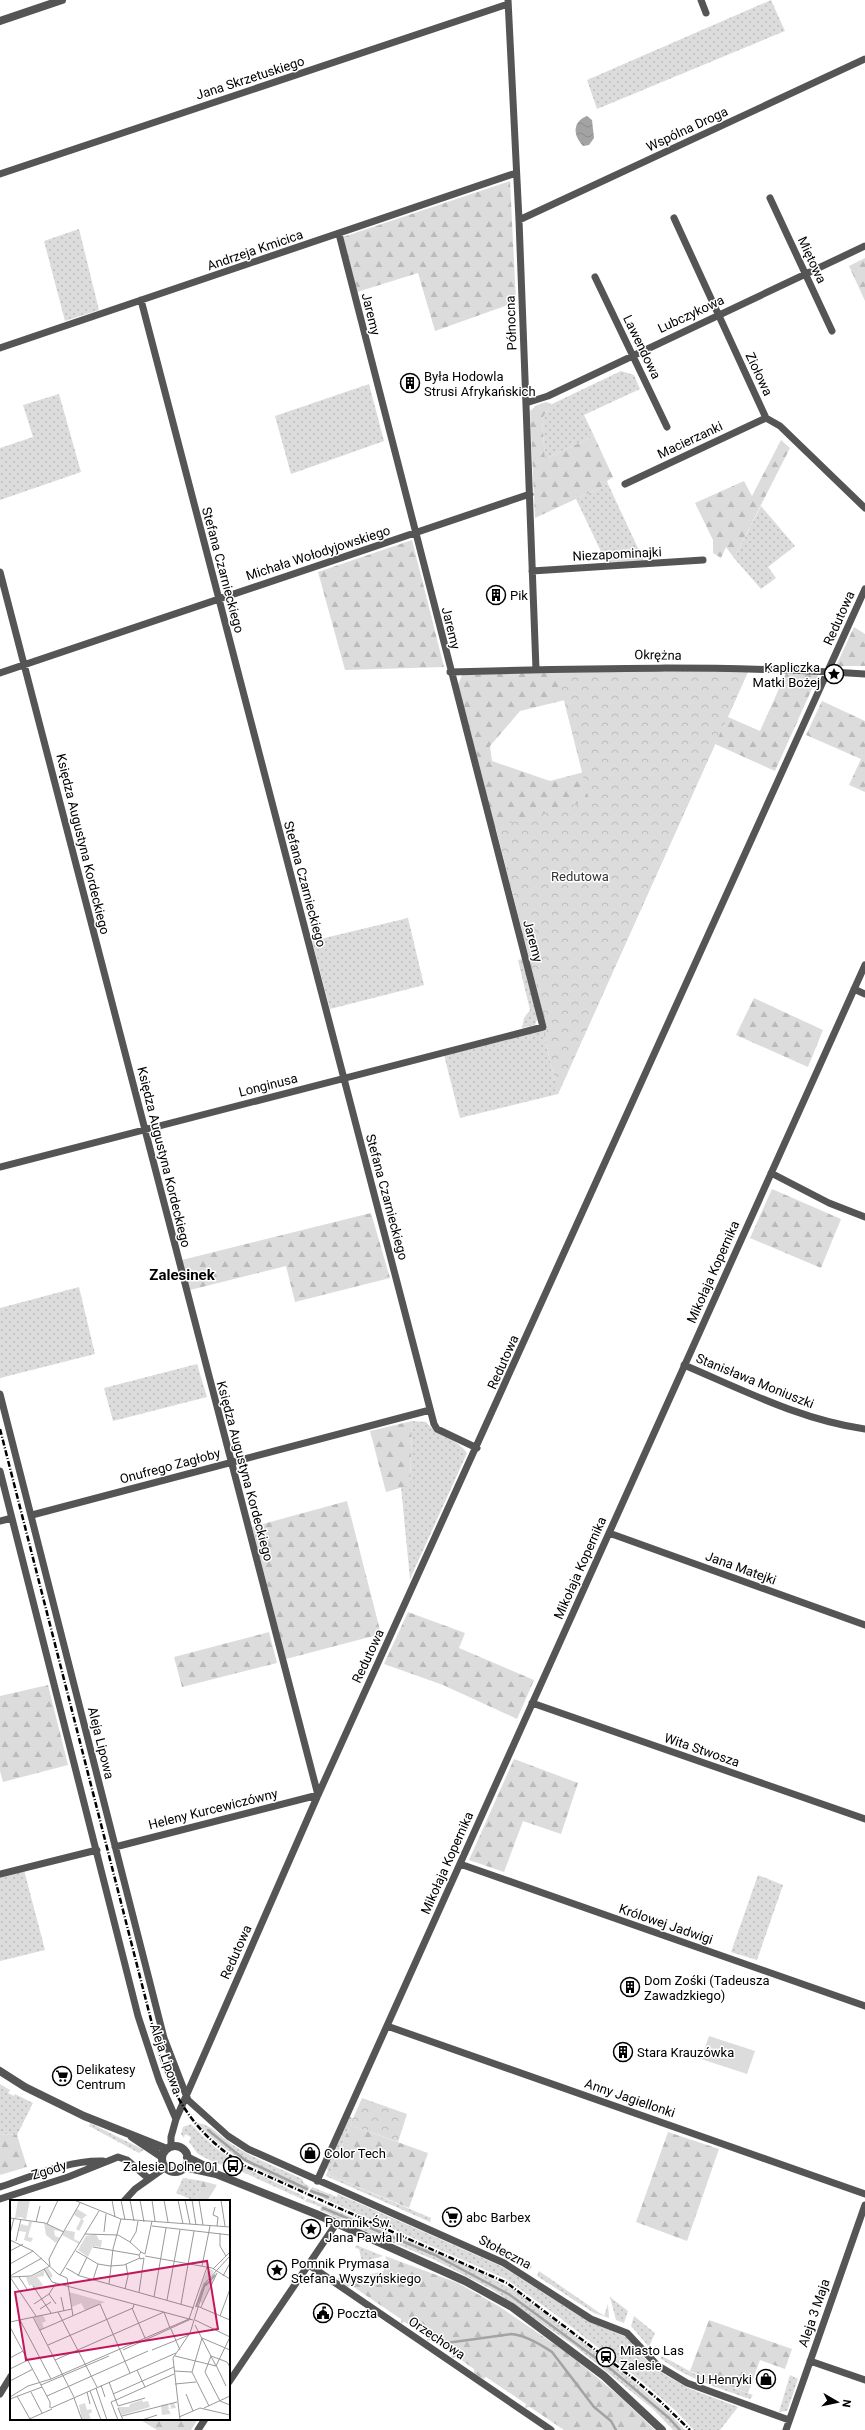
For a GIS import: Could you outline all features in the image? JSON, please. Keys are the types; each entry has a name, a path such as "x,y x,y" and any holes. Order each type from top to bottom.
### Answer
{"street":[{"path":"0,21 62,0"},
{"path":"701,0 706,13"},
{"name":"Północna","path":"508,2 519,220 536,669"},
{"name":"Jana Skrzetuskiego","path":"0,174 508,2"},
{"name":"Wspólna Droga","path":"519,220 865,59"},
{"name":"Andrzeja Kmicica","path":"0,348 516,173"},
{"name":"Miętowa","path":"770,198 804,274 832,331"},
{"name":"Ziołowa","path":"674,218 766,418"},
{"name":"Jaremy","path":"338,234 542,1027"},
{"name":"Lubczykowa","path":"526,403 548,396 865,246"},
{"name":"Lawendowa","path":"595,277 667,427"},
{"name":"Stefana Czarnieckiego","path":"141,300 434,1424 437,1429 477,1448"},
{"path":"766,418 780,426 865,508"},
{"name":"Macierzanki","path":"625,484 766,418"},
{"name":"Michała Wołodyjowskiego","path":"0,673 530,494"},
{"name":"Niezapominajki","path":"532,571 703,560"},
{"name":"Księdza Augustyna Kordeckiego","path":"0,572 230,1463 318,1795"},
{"name":"Redutowa","path":"169,2148 176,2120 186,2096 318,1795 477,1448 865,589"},
{"name":"Okrężna","path":"450,672 536,669 748,668 865,674"},
{"name":"Mikołaja Kopernika","path":"317,2181 865,965"},
{"path":"854,989 865,994"},
{"name":"Longinusa","path":"0,1167 542,1027"},
{"path":"771,1173 830,1203 865,1217"},
{"name":"Stanisława Moniuszki","path":"684,1365 787,1410 841,1426 865,1429"},
{"name":"Aleja Lipowa","path":"0,1394 164,2038 186,2096"},
{"name":"Onufrego Zagłoby","path":"32,1515 430,1410"},
{"name":"Aleja Lipowa","path":"0,1471 138,2016 159,2080 176,2120"},
{"path":"0,1521 12,1518"},
{"name":"Jana Matejki","path":"609,1533 865,1625"},
{"name":"Wita Stwosza","path":"532,1703 865,1819"},
{"name":"Heleny Kurcewiczówny","path":"115,1846 318,1795"},
{"path":"0,1874 97,1850"},
{"name":"Królowej Jadwigi","path":"460,1864 865,2006"},
{"name":"Anny Jagiellonki","path":"387,2026 865,2194"},
{"path":"0,2071 44,2097 132,2137 162,2157 166,2167 177,2171 184,2167 216,2174 336,2224 465,2281 512,2308 604,2376 662,2430"},
{"name":"Stołeczna","path":"186,2096 190,2103 237,2143 317,2181 504,2263 591,2319 627,2333 657,2365 687,2384 790,2420"},
{"path":"132,2137 140,2137 169,2148 182,2148 187,2157 211,2169 216,2174"},
{"path":"162,2157 169,2148"},
{"name":"Zgody","path":"0,2199 68,2177 103,2161 118,2157 122,2158 148,2178"},
{"path":"184,2167 187,2157"},
{"name":"Zgody","path":"0,2187 61,2167 90,2161 103,2161"},
{"path":"125,2200 148,2178 166,2167"},
{"name":"Aleja 3 Maja","path":"786,2430 865,2205"},
{"path":"230,2380 298,2277 309,2265 336,2224"},
{"name":"Orzechowa","path":"309,2265 551,2430"},
{"path":"810,2361 865,2380"},
{"path":"0,2394 10,2378"},
{"path":"198,2430 204,2420"}],"green space":[{"path":"771,0 785,31 597,109 587,80"},
{"path":"510,181 516,302 435,331 418,273 357,292 343,237"},
{"path":"79,229 99,310 65,321 44,241"},
{"path":"865,258 865,301 849,266"},
{"path":"621,371 634,375 640,389 584,415 594,436 545,459 542,418 552,404"},
{"path":"369,384 384,441 291,474 275,416"},
{"path":"59,394 81,472 0,500 0,448 33,437 23,405"},
{"path":"546,402 552,404 542,418 545,459 594,436 613,477 607,481 608,484 535,518 530,411 537,405"},
{"path":"781,440 790,448 734,558 726,547 721,558 713,553 713,540 695,503 744,481 752,496"},
{"path":"608,484 644,561 606,562 576,499"},
{"path":"761,506 795,546 768,567 776,578 761,589 734,558"},
{"path":"412,540 444,667 345,670 318,572"},
{"path":"854,627 865,634 865,666 836,666"},
{"name":"Redutowa","path":"749,669 558,1094 544,1030 548,1029 496,827 589,800 557,673"},
{"name":"Redutowa","path":"787,671 819,673 775,771 715,744 558,1094 543,1030 547,1029 496,828 493,828 458,685 462,675 557,672 558,674 748,672 728,717 760,731","holes":["565,700 584,772 550,781 492,761 490,746 520,711"]},
{"path":"822,701 865,721 865,792 849,785 861,759 806,735"},
{"path":"408,918 424,985 330,1009 312,941"},
{"path":"522,959 538,1017 535,1025 522,1028 524,1018 530,1010 518,960"},
{"path":"754,998 823,1030 808,1067 736,1035"},
{"path":"543,1030 558,1094 460,1118 444,1055"},
{"path":"772,1189 841,1219 821,1268 750,1238"},
{"path":"371,1213 390,1278 295,1302 286,1266 190,1290 182,1260"},
{"path":"79,1287 95,1354 0,1378 0,1308"},
{"path":"197,1364 207,1397 113,1421 104,1388"},
{"path":"412,1421 426,1422 436,1431 458,1444 467,1453 410,1579 401,1487 410,1485"},
{"path":"412,1421 410,1485 386,1492 370,1431"},
{"path":"347,1501 381,1634 286,1659 252,1527"},
{"path":"408,1612 465,1633 459,1648 534,1680 517,1719 443,1685 384,1664"},
{"path":"269,1632 277,1663 182,1687 174,1657"},
{"path":"48,1685 68,1765 3,1782 0,1771 0,1696"},
{"path":"514,1759 578,1783 561,1834 523,1821 504,1872 469,1860"},
{"path":"24,1870 45,1950 0,1961 0,1876"},
{"path":"758,1875 783,1885 757,1960 731,1952"},
{"path":"709,2036 755,2051 747,2074 701,2059"},
{"path":"0,2084 10,2090 8,2093 14,2096 15,2094 33,2103 17,2135 0,2134"},
{"path":"362,2098 407,2114 398,2142 350,2125"},
{"path":"348,2116 353,2118 329,2175 431,2218 430,2222 326,2176 328,2170 326,2168"},
{"path":"90,2123 144,2150 139,2153 89,2126"},
{"path":"197,2123 207,2125 233,2145 250,2155 302,2179 304,2183 310,2187 307,2192 248,2164 221,2146"},
{"path":"191,2124 205,2138 231,2159 305,2197 304,2200 236,2169 237,2166 217,2164 198,2154 189,2142 191,2137 185,2134 184,2138 181,2134 183,2127"},
{"path":"350,2125 428,2153 409,2208 329,2175"},
{"path":"668,2132 719,2149 687,2241 636,2222"},
{"path":"0,2134 17,2135 27,2167 0,2175"},
{"path":"183,2178 203,2181 195,2200 176,2193"},
{"path":"203,2181 217,2185 208,2200 195,2200"},
{"path":"312,2187 337,2197 338,2194 503,2267 586,2320 626,2337 647,2361 662,2373 688,2388 738,2407 720,2430 694,2430 675,2410 640,2380 560,2318 506,2279 309,2192"},
{"path":"307,2198 472,2268 514,2290 631,2379 668,2412 685,2430 673,2430 653,2409 576,2347 493,2290 435,2260 362,2230 320,2210 321,2207 305,2201"},
{"path":"356,2245 383,2256 362,2262 359,2249 355,2248"},
{"path":"506,2249 532,2266 530,2270 504,2255"},
{"path":"385,2256 458,2283 500,2307 570,2355 618,2395 655,2430 564,2430 530,2407 525,2408 526,2404 486,2377 483,2379 474,2373 474,2369 457,2357 452,2358 451,2353 431,2340 427,2341 427,2337 405,2322 401,2323 401,2319 352,2286 347,2287 339,2282 338,2278 342,2275 344,2281 384,2271 382,2264 388,2263"},
{"path":"539,2271 604,2316 608,2304 609,2318 594,2313 537,2276"},
{"path":"610,2297 628,2311 624,2323 616,2320"},
{"path":"634,2316 655,2333 649,2347 631,2326"},
{"path":"709,2320 792,2349 785,2369 760,2360 748,2393 690,2371"},
{"path":"662,2356 695,2374 753,2395 750,2399 715,2387 681,2372 660,2358"},
{"path":"790,2375 798,2379 787,2411 779,2412"},
{"path":"141,2420 197,2420 191,2430 157,2430"}],"water":[{"path":"587,116 592,120 594,138 589,145 583,146 577,138 576,129 579,122"}],"waterway":[{"path":"208,2130 245,2160 307,2189"},
{"path":"311,2191 328,2197"},
{"path":"323,2208 435,2255 510,2295 612,2370 669,2418 680,2430"},
{"path":"439,2344 511,2334 532,2340 552,2352 594,2407 611,2421 616,2430"}],"railway":[{"path":"0,1429 161,2059 168,2077 184,2108 205,2134 217,2145 247,2167 507,2283 634,2379 690,2430"}],"place":[{"name":"Była Hodowla Strusi Afrykańskich","path":"410,383"},
{"name":"Pik","path":"496,595"},
{"name":"Kapliczka Matki Bożej","path":"834,674"},
{"name":"Dom Zośki (Tadeusza Zawadzkiego)","path":"630,1987"},
{"name":"Stara Krauzówka","path":"623,2052"},
{"name":"Delikatesy Centrum","path":"62,2076"},
{"name":"Color Tech","path":"310,2153"},
{"name":"Zalesie Dolne 01","path":"233,2166"},
{"name":"abc Barbex","path":"452,2217"},
{"name":"Pomnik Św. Jana Pawła II","path":"311,2229"},
{"name":"Pomnik Prymasa Stefana Wyszyńskiego","path":"277,2270"},
{"name":"Poczta","path":"323,2313"},
{"name":"Miasto Las Zalesie","path":"606,2357"},
{"name":"U Henryki","path":"766,2379"}],"district":[{"name":"Zalesinek","path":"182,1275"}]}
